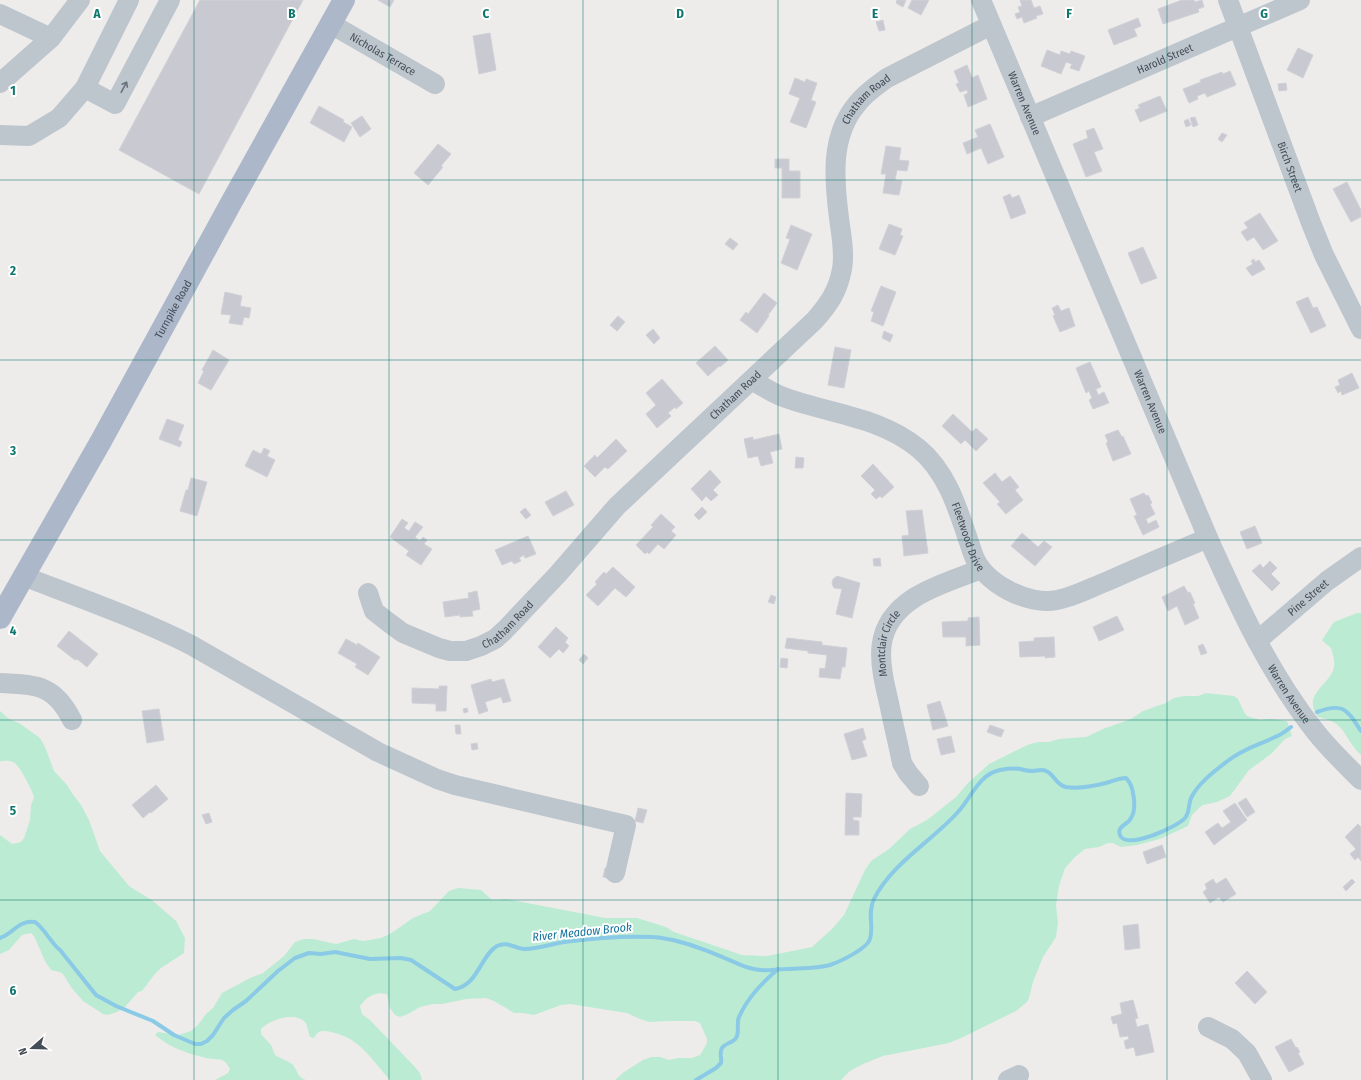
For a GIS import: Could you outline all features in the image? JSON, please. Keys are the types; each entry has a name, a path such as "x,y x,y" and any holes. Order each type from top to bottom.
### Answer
{"main road":[{"name":"Turnpike Road","path":"0,618 101,441 344,0"}],"street":[{"path":"0,83 51,38 80,0"},
{"path":"0,136 29,136 59,118 85,88 129,0"},
{"path":"85,88 115,104 170,0"},
{"name":"Warren Avenue","path":"981,0 1208,538 1239,606 1257,641 1288,694 1315,731 1339,759 1361,780"},
{"name":"Birch Street","path":"1228,0 1311,223 1324,255 1361,329"},
{"name":"Harold Street","path":"1030,117 1300,0"},
{"path":"0,14 51,38"},
{"name":"Nicholas Terrace","path":"331,24 435,84"},
{"name":"Chatham Road","path":"368,593 374,611 403,633 450,651 466,651 481,646 494,639 505,630 552,580 617,506 815,320 829,304 836,290 842,269 843,249 835,191 837,144 845,123 856,104 872,88 887,78 991,25"},
{"name":"Fleetwood Drive","path":"752,380 786,398 873,422 903,437 921,450 937,468 949,489 960,514 973,555 981,569 996,583 1017,594 1038,601 1058,600 1208,538"},
{"name":"Pine Street","path":"1257,641 1322,586 1361,557"},
{"name":"Montclair Circle","path":"919,786 905,770 902,763 883,677 880,656 882,639 885,630 894,616 908,602 928,590 981,569"},
{"path":"23,576 136,618 164,631 378,752 437,779 455,785 626,825 615,873"},
{"path":"0,683 26,684 48,690 62,703 72,720"},
{"path":"1208,1027 1232,1039 1247,1053 1262,1080"}],"green space":[{"path":"1357,613 1361,613 1361,755 1340,727 1335,723 1318,717 1314,709 1313,702 1318,690 1328,679 1334,667 1334,659 1331,649 1322,640 1334,622"},
{"path":"1206,693 1234,696 1238,699 1247,716 1260,720 1269,719 1287,721 1292,736 1285,739 1271,754 1249,770 1230,796 1217,802 1203,805 1199,808 1192,815 1188,826 1160,839 1137,845 1121,847 1113,843 1108,843 1099,847 1085,849 1075,857 1065,868 1059,886 1056,905 1058,923 1056,937 1043,957 1027,1002 1016,1011 949,1043 883,1056 850,1071 841,1080 615,1080 624,1072 643,1060 651,1057 660,1057 669,1060 678,1058 692,1058 700,1055 707,1043 707,1039 700,1023 695,1021 649,1022 627,1013 570,1004 561,1005 534,1015 514,1013 486,998 466,999 442,1004 433,1004 420,1007 400,1017 395,1015 390,1008 387,994 379,993 372,995 363,1002 360,1006 362,1014 370,1020 414,1066 420,1073 422,1080 390,1080 371,1057 350,1039 326,1031 317,1033 314,1038 310,1037 305,1022 295,1017 282,1018 270,1023 261,1029 261,1034 271,1045 275,1055 291,1063 299,1076 306,1080 215,1080 228,1073 230,1069 224,1061 208,1059 185,1052 173,1047 155,1035 158,1032 178,1035 191,1031 213,1008 222,993 250,978 263,973 284,956 295,942 304,939 313,939 336,944 354,939 363,941 381,938 390,934 413,918 430,911 449,891 458,888 481,890 492,900 507,899 605,918 637,918 742,955 767,956 812,947 833,928 844,915 865,870 871,861 889,849 910,829 927,820 956,797 968,783 989,764 1030,744 1049,742 1059,739 1086,737 1131,719 1143,711 1166,703 1174,698 1198,696"},
{"path":"0,711 9,719 19,723 40,738 54,771 67,785 81,805 89,820 100,851 129,886 153,901 176,921 185,938 184,953 161,968 142,991 138,992 125,1007 117,1012 108,1015 103,1014 83,1001 71,987 63,974 51,970 45,961 34,936 31,933 22,935 9,950 0,954 0,835 12,844 21,842 24,838 30,820 31,805 34,797 19,767 10,761 0,761"}],"building":[{"path":"200,0 303,0 199,194 119,150"},
{"path":"378,0 394,0 390,7"},
{"path":"897,0 906,0 903,7 896,3"},
{"path":"912,0 929,0 921,15 908,8"},
{"path":"1020,0 1031,0 1034,8 1040,6 1043,14 1024,23 1022,17 1017,19 1015,14 1020,12 1018,7 1022,6"},
{"path":"1182,0 1194,0 1195,2 1202,0 1204,7 1198,9 1199,12 1163,24 1158,9"},
{"path":"1138,18 1141,26 1134,29 1137,36 1114,45 1108,30"},
{"path":"883,20 885,30 879,31 876,22"},
{"path":"490,33 496,70 479,74 473,36"},
{"path":"1298,48 1313,55 1303,78 1287,70"},
{"path":"1047,50 1060,55 1061,51 1070,54 1071,51 1085,56 1079,71 1070,68 1072,64 1066,62 1061,74 1041,66"},
{"path":"967,65 972,78 978,75 987,99 968,107 964,95 968,93 967,90 960,92 956,84 959,83 954,71"},
{"path":"1230,71 1236,85 1207,97 1205,93 1197,96 1198,99 1189,103 1183,89 1201,82 1200,80 1222,72 1223,74"},
{"path":"795,78 805,82 806,79 817,83 811,100 816,102 806,128 790,122 800,98 789,94"},
{"path":"1286,83 1287,90 1279,91 1278,84"},
{"path":"1160,96 1167,111 1140,122 1135,110 1140,108 1138,105"},
{"path":"319,106 344,120 343,122 352,127 344,142 310,123"},
{"path":"362,116 371,129 360,137 351,123"},
{"path":"1195,117 1198,125 1193,127 1190,118"},
{"path":"1188,119 1191,125 1186,127 1184,121"},
{"path":"990,124 1004,157 988,164 981,148 967,154 963,143 978,137 975,130"},
{"path":"1094,128 1103,149 1094,152 1102,171 1086,177 1073,144 1088,138 1086,131"},
{"path":"1222,133 1227,135 1222,142 1218,139"},
{"path":"438,144 451,154 441,166 443,167 428,185 414,173"},
{"path":"886,146 901,148 899,160 909,161 907,171 897,170 895,180 902,181 899,195 883,193 886,174 881,174"},
{"path":"775,159 789,159 789,171 800,171 800,198 782,198 782,168 775,168"},
{"path":"1347,182 1361,210 1361,217 1351,222 1333,189"},
{"path":"1010,194 1012,198 1019,195 1026,213 1011,219 1003,197"},
{"path":"1260,213 1278,241 1263,250 1254,237 1247,241 1241,232 1248,228 1244,223"},
{"path":"889,224 902,229 900,235 903,236 895,255 879,249"},
{"path":"791,225 812,234 797,270 781,263 790,239 786,238"},
{"path":"730,238 738,244 733,250 725,244"},
{"path":"1143,247 1157,278 1141,284 1128,253"},
{"path":"1254,259 1255,262 1259,260 1265,269 1252,276 1246,268 1253,264 1251,261"},
{"path":"881,286 896,292 883,326 871,321 874,312 871,311"},
{"path":"225,292 242,296 240,306 251,308 249,318 244,317 242,325 229,323 231,315 221,314"},
{"path":"764,293 777,303 757,333 740,320 746,312 748,314"},
{"path":"1308,297 1313,308 1317,307 1326,326 1311,333 1296,302"},
{"path":"1058,305 1061,311 1069,308 1075,326 1060,332 1053,316 1055,315 1052,308"},
{"path":"618,316 625,322 617,331 610,325"},
{"path":"653,329 660,338 654,344 646,335"},
{"path":"884,331 893,335 890,342 882,338"},
{"path":"715,346 728,360 708,376 696,363"},
{"path":"835,347 851,350 844,388 828,385"},
{"path":"213,350 229,360 211,390 198,383 204,371 202,370"},
{"path":"1090,362 1101,387 1096,389 1098,395 1104,392 1109,403 1093,409 1089,400 1092,398 1089,391 1086,393 1076,368"},
{"path":"1352,373 1359,388 1342,395 1341,391 1338,393 1335,387 1340,385 1338,380"},
{"path":"662,379 683,403 668,413 671,416 657,428 646,414 656,405 646,393"},
{"path":"953,414 972,432 976,428 988,439 976,451 965,440 961,444 942,426"},
{"path":"167,419 184,425 178,440 182,442 180,447 159,439"},
{"path":"1118,430 1122,437 1123,436 1131,454 1113,461 1106,443 1108,442 1105,435"},
{"path":"779,434 782,449 770,452 773,463 761,466 758,456 748,458 744,439 753,437 753,440"},
{"path":"616,439 627,451 608,469 605,467 595,477 584,466 595,455 597,458"},
{"path":"264,448 270,451 267,456 275,460 267,477 245,466 253,450 261,454"},
{"path":"796,457 804,458 803,468 795,468"},
{"path":"873,464 894,487 882,498 880,496 876,499 871,494 875,490 861,476"},
{"path":"710,470 721,482 713,490 718,495 711,501 706,496 702,501 691,489"},
{"path":"995,473 1002,482 1010,476 1019,487 1015,490 1023,500 1006,514 997,504 1000,502 983,483"},
{"path":"191,478 207,482 197,516 180,511"},
{"path":"566,491 574,505 553,516 545,502"},
{"path":"1144,493 1146,496 1148,495 1152,503 1150,504 1155,514 1146,519 1148,524 1156,520 1159,527 1143,535 1134,516 1137,515 1130,499"},
{"path":"702,507 707,512 699,520 694,515"},
{"path":"525,508 531,515 526,519 520,512"},
{"path":"922,510 928,553 904,556 902,536 909,535 906,511"},
{"path":"661,514 675,527 671,531 676,535 664,549 658,544 649,554 647,552 645,554 636,545 653,527 651,525"},
{"path":"402,519 408,523 404,528 409,531 415,522 423,527 415,537 420,541 423,537 427,540 424,544 432,549 421,565 406,555 409,551 390,537"},
{"path":"1255,526 1262,543 1247,549 1240,532"},
{"path":"1022,533 1038,547 1044,541 1052,547 1035,566 1011,546"},
{"path":"528,536 536,554 525,558 524,555 519,558 521,561 514,564 512,561 502,565 495,550"},
{"path":"880,558 881,566 874,566 873,559"},
{"path":"1270,561 1277,568 1271,574 1280,583 1272,591 1252,571 1260,564 1263,568"},
{"path":"613,567 635,587 626,597 615,588 598,606 586,595 597,584 595,582 604,572 606,574"},
{"path":"837,576 860,583 852,618 836,614 842,589 834,588 832,584 833,579"},
{"path":"1184,586 1188,593 1190,592 1199,618 1185,625 1177,606 1168,611 1162,597"},
{"path":"477,591 480,609 472,611 473,616 460,617 460,615 445,617 443,602 469,598 468,593"},
{"path":"771,595 776,597 774,604 768,602"},
{"path":"1117,616 1124,630 1099,641 1093,627"},
{"path":"979,617 980,645 966,646 966,637 943,637 942,622 968,621 968,618"},
{"path":"556,627 568,638 565,642 569,646 563,653 559,649 550,658 538,647"},
{"path":"69,631 98,654 87,667 57,646"},
{"path":"1054,637 1055,657 1020,657 1019,642 1034,641 1034,638"},
{"path":"787,638 822,642 822,645 847,648 845,667 842,667 840,679 819,677 820,668 825,669 827,655 785,648"},
{"path":"346,639 357,645 358,643 380,657 368,675 355,667 357,664 338,653"},
{"path":"1203,644 1207,653 1201,655 1198,646"},
{"path":"584,654 588,658 583,664 579,660"},
{"path":"781,658 788,659 787,668 780,667"},
{"path":"491,679 492,682 504,679 511,701 503,703 501,697 485,702 488,711 479,714 471,685"},
{"path":"439,686 447,686 446,711 436,711 436,704 412,703 412,688 439,689"},
{"path":"940,701 948,726 933,730 927,705"},
{"path":"467,708 468,712 464,713 463,709"},
{"path":"159,709 164,740 147,743 142,711"},
{"path":"455,725 460,725 461,734 456,734"},
{"path":"990,725 1004,730 1001,737 987,732"},
{"path":"863,728 866,739 862,741 867,756 852,760 844,734"},
{"path":"951,736 955,752 941,755 937,739"},
{"path":"477,743 478,749 472,750 471,744"},
{"path":"156,785 168,799 143,818 132,805"},
{"path":"846,793 862,794 861,817 853,817 853,820 859,821 859,835 845,835"},
{"path":"1246,798 1255,812 1247,817 1238,803"},
{"path":"1235,803 1247,820 1214,845 1205,832 1218,823 1222,828 1231,822 1223,811"},
{"path":"638,808 647,810 643,823 635,821"},
{"path":"209,813 212,822 206,824 202,815"},
{"path":"1358,824 1361,827 1361,861 1358,857 1355,860 1350,854 1356,849 1345,837"},
{"path":"1162,845 1166,857 1147,864 1143,852"},
{"path":"605,868 610,869 608,878 603,877"},
{"path":"1226,878 1236,894 1223,902 1219,897 1210,903 1203,892 1207,889 1205,884 1213,879 1216,884"},
{"path":"1352,879 1355,882 1346,891 1343,887"},
{"path":"1138,924 1140,948 1125,950 1123,926"},
{"path":"1247,971 1267,992 1255,1004 1235,983"},
{"path":"1133,1000 1138,1018 1135,1019 1137,1027 1148,1024 1154,1052 1136,1056 1134,1047 1126,1049 1124,1041 1129,1039 1128,1036 1120,1037 1117,1023 1113,1024 1111,1017 1122,1014 1120,1003"},
{"path":"1291,1039 1300,1052 1298,1053 1304,1064 1289,1072 1275,1047"}],"waterway":[{"name":"River Meadow Brook","path":"1317,712 1333,708 1344,710 1348,713 1361,731"},
{"name":"River Meadow Brook","path":"0,938 24,923 35,922 60,950 96,995 116,1006 153,1021 174,1035 195,1044 201,1044 207,1041 213,1035 224,1018 246,1001 278,971 295,958 309,953 321,954 335,952 370,959 401,958 411,960 455,989 469,982 492,950 497,946 504,944 529,949 586,939 656,937 682,942 716,954 745,967 759,970 825,966 852,955 868,943 871,934 872,904 881,886 901,864 948,823 963,806 981,781 993,772 1013,769 1030,771 1044,770 1060,784 1071,788 1091,786 1126,778 1129,781 1133,791 1134,809 1130,820 1121,827 1119,833 1121,837 1126,840 1134,840 1154,835 1180,822 1187,816 1190,801 1194,792 1213,772 1241,752 1279,735 1291,727"},
{"path":"696,1080 716,1068 721,1063 721,1050 723,1046 736,1038 738,1033 738,1019 747,1003 761,985 778,969"}]}
